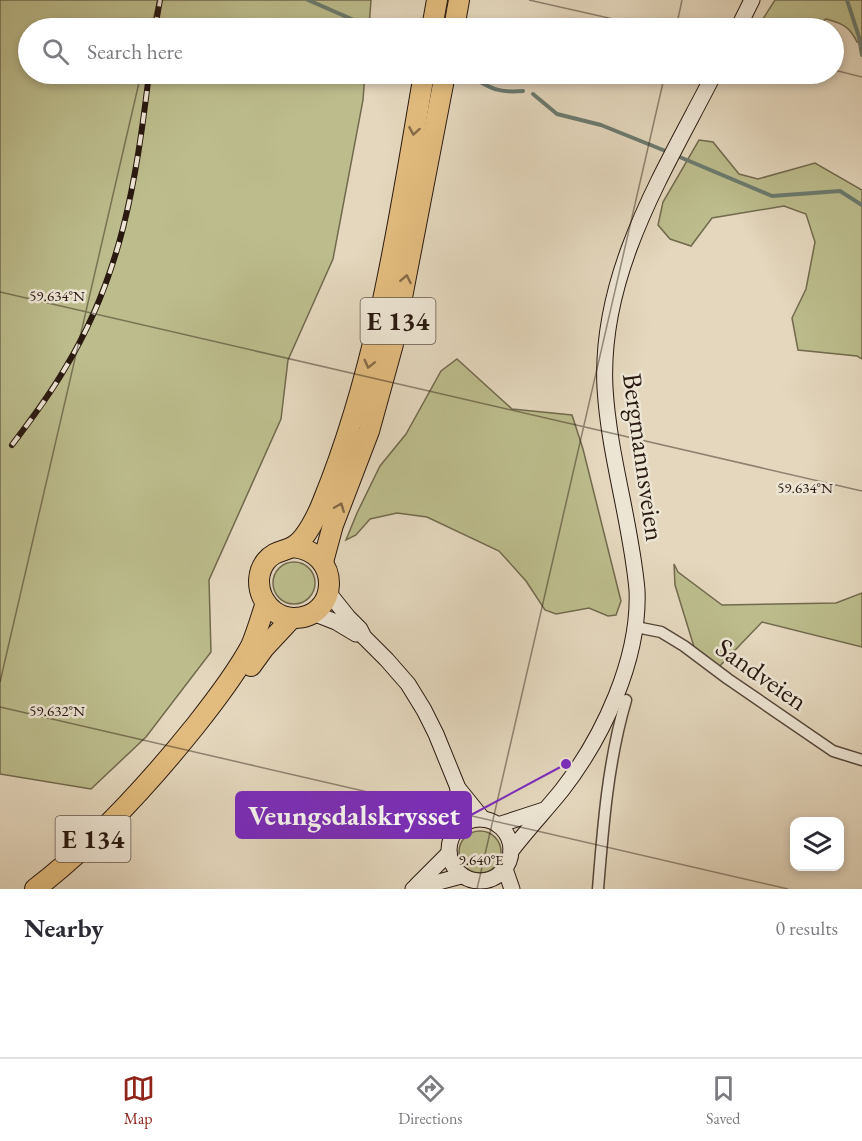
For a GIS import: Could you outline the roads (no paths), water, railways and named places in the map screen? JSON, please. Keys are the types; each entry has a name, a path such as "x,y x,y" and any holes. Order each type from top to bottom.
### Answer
{"highway":[{"path":"434,18 437,0"},
{"path":"456,18 459,0"},
{"name":"E 134","path":"35,889 98,835 176,751 217,697 246,655 255,636 266,603 259,586 262,569 272,555 280,550 293,547 319,511 345,443 364,382 382,307 422,84"},
{"name":"E 134","path":"328,592 329,574 323,562 333,525 369,431 393,344 444,84"},
{"path":"293,547 310,551 323,562"},
{"path":"266,603 278,614 292,618 305,616 313,613 323,604 328,592"},
{"name":"E 134","path":"53,889 106,842 166,779 220,711 264,648 292,618"}],"main road":[{"path":"743,18 752,0"},
{"name":"Bergmannsveien","path":"511,851 573,774 602,724 627,663 636,627 638,601 605,390 605,352 609,319 623,266 641,219 709,84"},
{"path":"328,592 360,629 364,637 408,684 424,710 458,788 483,819 498,825 508,836 511,851 505,869 489,885 462,876 453,865 449,853 451,840 458,829 469,821 483,819"},
{"path":"313,613 364,637"},
{"path":"458,788 458,829"},
{"path":"498,825 544,810"},
{"path":"413,889 449,853"},
{"path":"505,869 512,889"},
{"path":"413,889 462,876"}],"street":[{"name":"Sandveien","path":"636,627 660,632 684,646 833,751 862,760"},
{"path":"598,889 616,735 626,700"}],"waterway":[{"path":"308,0 349,18"},
{"path":"847,0 859,37 862,55"},
{"path":"484,84 495,89 523,91"},
{"path":"533,94 557,114 601,125 668,152"},
{"path":"675,155 772,196 840,191 862,205"}],"railway":[{"path":"157,18 160,0"},
{"path":"12,445 58,380 84,334 100,299 113,263 132,190 148,84"}],"place":[{"name":"Veungsdalskrysset","path":"566,764"}]}
